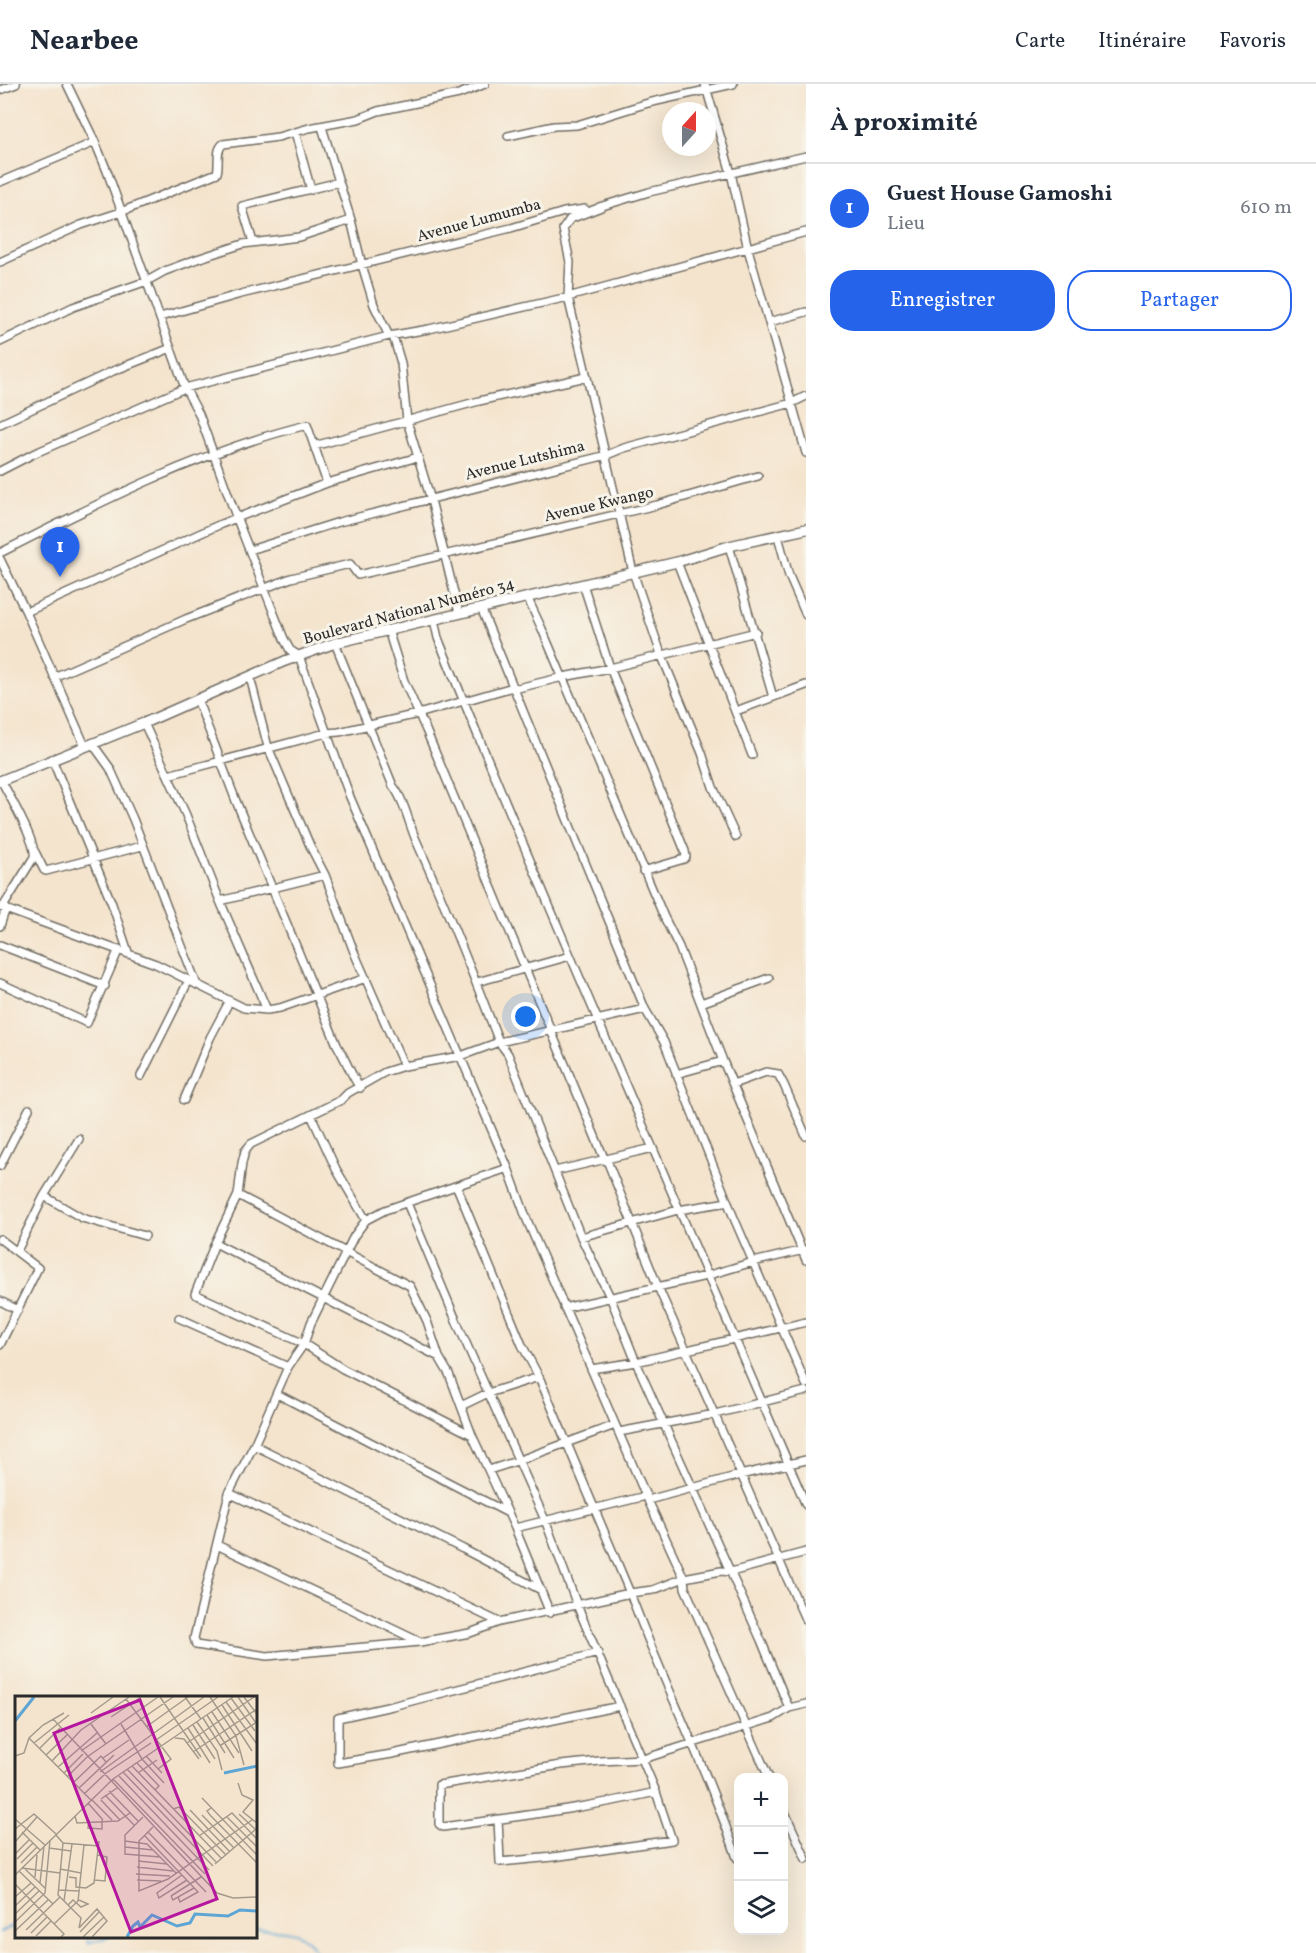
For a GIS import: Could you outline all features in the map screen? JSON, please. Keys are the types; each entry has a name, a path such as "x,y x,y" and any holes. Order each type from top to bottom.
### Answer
{"main road":[{"name":"Boulevard National Numéro 34","path":"1,781 335,643 806,529"}],"street":[{"path":"0,90 16,84"},
{"path":"67,84 95,142 185,388 199,414 284,639 290,650 299,656 350,796 508,1168 526,1220 684,1578 685,1588 767,1773"},
{"path":"0,261 81,225 121,212 217,173 220,147 224,144 278,137 358,119 378,111 459,94 485,84"},
{"path":"508,136 554,126 577,125 648,102 705,87 733,84"},
{"path":"705,87 731,173 748,249 806,453"},
{"path":"322,127 374,305 391,336 401,363 407,421 431,500 459,613"},
{"path":"295,132 311,190"},
{"path":"0,182 95,142"},
{"name":"Avenue Lumumba","path":"160,316 564,212 601,207 649,192 806,156"},
{"path":"253,242 242,206 339,182"},
{"path":"601,207 570,219 563,229 570,262 568,297 607,454 633,572 661,654 736,837"},
{"path":"0,342 73,308 147,281 165,271 197,259 253,242 299,237 351,220"},
{"path":"0,471 33,454 185,388 391,336 568,297 806,232"},
{"path":"769,322 806,312"},
{"path":"0,424 113,371 171,348"},
{"path":"314,446 479,401 586,376"},
{"name":"Avenue Lutshima","path":"250,550 339,522 607,454 792,403 806,396"},
{"path":"0,553 117,496 271,434 307,425 327,483"},
{"path":"26,612 221,524 327,483 418,457"},
{"name":"Avenue Kwango","path":"264,588 291,578 350,564 358,575 620,514 696,495 758,476"},
{"path":"778,536 789,576 806,615"},
{"path":"729,546 756,632 773,697"},
{"path":"0,559 54,677 89,744 110,768 133,819 197,985"},
{"path":"677,562 752,755"},
{"path":"583,584 610,668 685,851 684,859 644,871"},
{"path":"54,677 186,619 264,588"},
{"path":"527,597 563,676 644,871 679,947 723,1061 804,1250 806,1260"},
{"path":"481,608 645,1009 664,1042 728,1202 806,1384"},
{"path":"434,620 438,638 597,1021 806,1505"},
{"path":"388,630 393,651 418,714 550,1031 608,1163 631,1224 806,1621"},
{"path":"168,775 268,747 418,714 513,687 518,688 563,676 610,668 756,632"},
{"path":"335,643 393,786 399,794 407,819 455,927 499,1042 508,1054 581,1237 611,1299 636,1362 731,1572 789,1708"},
{"path":"250,677 268,747 311,848 325,875 354,952 404,1066"},
{"path":"736,711 806,685"},
{"path":"196,699 316,995 345,1063 360,1088"},
{"path":"144,723 267,1010"},
{"path":"52,759 112,904 128,952"},
{"path":"1,781 46,871 142,846"},
{"path":"0,926 3,907 35,852"},
{"path":"220,901 325,875"},
{"path":"3,907 156,963 244,1008 267,1010 309,999 366,978"},
{"path":"0,945 105,986"},
{"path":"0,983 87,1023 105,986 119,949"},
{"path":"477,982 570,956"},
{"path":"701,1003 769,978"},
{"path":"141,1076 189,980"},
{"path":"184,1100 210,1038 229,1002"},
{"path":"472,1435 354,1374 304,1344 195,1293 238,1195 245,1151 251,1144 311,1115 385,1072 404,1066 461,1056 499,1042 645,1009"},
{"path":"676,1074 723,1061"},
{"path":"733,1084 766,1072 778,1074 806,1137"},
{"path":"0,1166 29,1109"},
{"path":"311,1115 336,1168 366,1220"},
{"path":"17,1251 44,1196 79,1138"},
{"path":"0,1147 8,1152"},
{"path":"555,1171 653,1148"},
{"path":"508,1168 407,1203 366,1220 354,1236 311,1323 304,1344 288,1367 254,1445 229,1493 194,1638 196,1645 267,1656 420,1642 470,1633 499,1622 630,1593 654,1590 684,1578 721,1571 731,1572 806,1552"},
{"path":"457,1187 522,1345 539,1377 630,1593 643,1630 726,1823 734,1848"},
{"path":"238,1195 410,1286 427,1321 439,1357 449,1374 472,1435 515,1528 550,1612"},
{"path":"44,1196 82,1218 145,1236"},
{"path":"581,1237 678,1210 728,1202"},
{"path":"407,1203 545,1520 577,1605 643,1759 672,1840 500,1862 498,1819"},
{"path":"0,1239 38,1268 0,1345"},
{"path":"215,1243 439,1357"},
{"path":"564,1308 611,1299 804,1250"},
{"path":"0,1301 18,1310"},
{"path":"179,1318 288,1367"},
{"path":"591,1369 636,1362 806,1322"},
{"path":"461,1406 488,1393 539,1377"},
{"path":"620,1432 715,1414 806,1391"},
{"path":"277,1394 508,1513"},
{"path":"489,1470 615,1425"},
{"path":"254,1445 541,1590"},
{"path":"515,1528 806,1460"},
{"path":"229,1493 499,1622"},
{"path":"217,1545 420,1642"},
{"path":"598,1653 338,1718 338,1763 392,1754 620,1706"},
{"path":"656,1792 618,1801 441,1826 439,1785 561,1765 643,1759 773,1718 789,1708 806,1704"},
{"path":"788,1821 806,1859"}],"waterway":[{"path":"0,1932 15,1924"},
{"path":"256,1929 297,1934 304,1938 317,1953"},
{"path":"89,1938 88,1943 106,1938"}],"place":[{"name":"Guest House Gamoshi","path":"60,577"}]}
